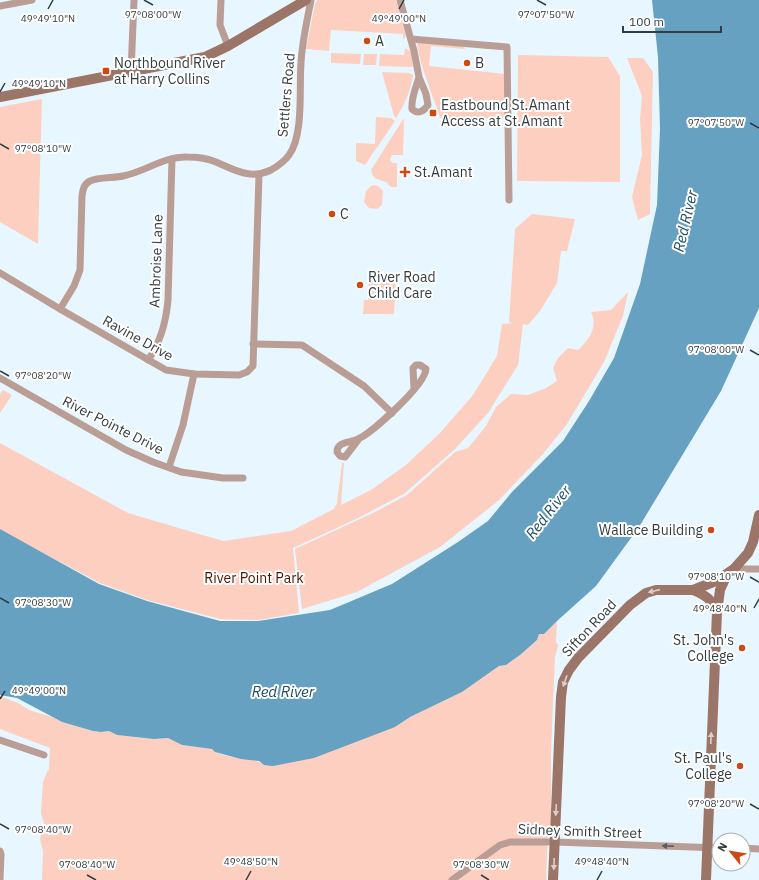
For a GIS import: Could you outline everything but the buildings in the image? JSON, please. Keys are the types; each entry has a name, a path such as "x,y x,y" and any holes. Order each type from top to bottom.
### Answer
{"street":[{"path":"0,6 32,0"},
{"path":"131,72 134,0"},
{"path":"221,0 220,25 228,46"},
{"path":"0,96 205,57 228,46 306,0"},
{"name":"Settlers Road","path":"60,309 74,286 80,270 82,196 85,185 89,181 94,179 125,176 181,157 197,157 215,162 241,173 251,175 259,174 278,167 284,162 293,150 298,130 301,62 311,0"},
{"path":"400,0 418,77"},
{"path":"410,39 507,47 509,200"},
{"name":"Ambroise Lane","path":"148,360 161,338 168,307 172,159"},
{"name":"Ravine Drive","path":"0,273 171,372 239,375 247,372 253,366 259,174"},
{"path":"253,344 302,345 364,386 392,413"},
{"path":"169,467 183,426 194,374"},
{"name":"River Pointe Drive","path":"0,378 126,450 153,462 181,472 223,478 244,478"},
{"path":"358,440 392,413 414,389"},
{"path":"706,880 717,612 720,590 725,580 748,553 753,542 759,514"},
{"path":"734,569 759,569"},
{"name":"Sifton Road","path":"553,880 561,696 563,682 569,670 578,658 630,605 646,593 656,590 693,590 716,581 734,569"},
{"path":"693,590 705,595 712,601 717,612"},
{"path":"0,740 44,755"},
{"name":"Sidney Smith Street","path":"452,880 503,844 510,842 555,845 711,847"},
{"path":"0,851 0,880"}],"green space":[{"path":"317,0 396,0 406,36 403,39 403,34 331,30 329,51 306,49"},
{"path":"418,42 464,47 465,49 431,46 429,66 505,74 506,119 441,119 422,67 419,56"},
{"path":"405,48 411,52 412,67 379,66 380,54 404,55"},
{"path":"331,53 361,54 360,64 331,63"},
{"path":"364,54 377,54 376,65 363,65"},
{"path":"518,55 608,57 620,76 620,182 517,181"},
{"path":"627,58 643,58 653,72 650,214 638,220 632,197 642,155 640,119 642,96"},
{"path":"382,72 409,73 413,75 407,98 396,118 394,116"},
{"path":"42,99 38,244 0,222 0,107"},
{"path":"376,117 391,118 395,121 365,165 356,161 356,143 375,144"},
{"path":"404,118 403,155 392,155 390,160 393,163 397,163 397,187 391,187 386,182 378,180 373,176 371,170"},
{"path":"374,185 378,186 383,191 382,205 377,209 369,208 364,202 366,191"},
{"name":"River Point Park","path":"532,214 575,219 567,251 561,251 557,283 540,311 528,325 523,324 518,365 488,413 455,449 404,494 356,519 293,548 299,613 258,620 220,619 147,600 100,583 0,530 0,443 128,513 223,541 291,531 334,509 337,503 342,463 344,463 341,505 371,490 406,465 440,433 473,395 497,356 502,324 514,323 509,322 515,229"},
{"path":"369,276 396,277 394,314 363,314 364,300 368,300"},
{"path":"628,292 623,316 604,362 567,424 543,454 498,501 440,547 357,592 302,609 295,549 373,513 407,495 455,452 468,448 486,426 496,407 511,394 528,395 546,388 557,381 553,368 558,358 568,348 578,350 586,342 592,332 594,323 591,312 611,310"},
{"path":"3,390 12,395 0,413 0,394"},
{"path":"557,621 556,642 558,645 555,657 551,752 551,833 548,833 546,880 42,880 43,851 40,839 44,824 41,813 43,782 48,770 49,771 50,748 0,729 0,696 18,703 29,710 93,731 109,731 117,735 154,739 168,738 182,745 212,749 224,755 252,760 264,765 395,727 410,717 462,692 499,666 506,665 537,640 539,634 544,634"}],"water":[{"name":"Red River","path":"652,0 759,0 759,308 721,391 639,527 596,586 544,634 539,634 537,640 520,655 506,665 499,666 462,692 410,717 395,727 314,758 273,766 264,765 259,761 241,759 215,752 212,749 182,745 168,738 154,739 117,735 109,731 93,731 62,722 17,698 0,695 0,529 99,584 147,601 220,621 258,621 330,610 392,584 488,521 512,492 563,441 589,401 614,358 640,284 657,205 660,129 658,57"}],"place":[{"name":"A","path":"367,41"},
{"name":"B","path":"467,63"},
{"name":"Northbound River at Harry Collins","path":"106,71"},
{"name":"Eastbound St.Amant Access at St.Amant","path":"433,113"},
{"name":"St.Amant","path":"405,172"},
{"name":"C","path":"332,214"},
{"name":"River Road Child Care","path":"360,285"},
{"name":"Wallace Building","path":"711,530"},
{"name":"St. John's College","path":"742,648"},
{"name":"St. Paul's College","path":"740,766"}]}
